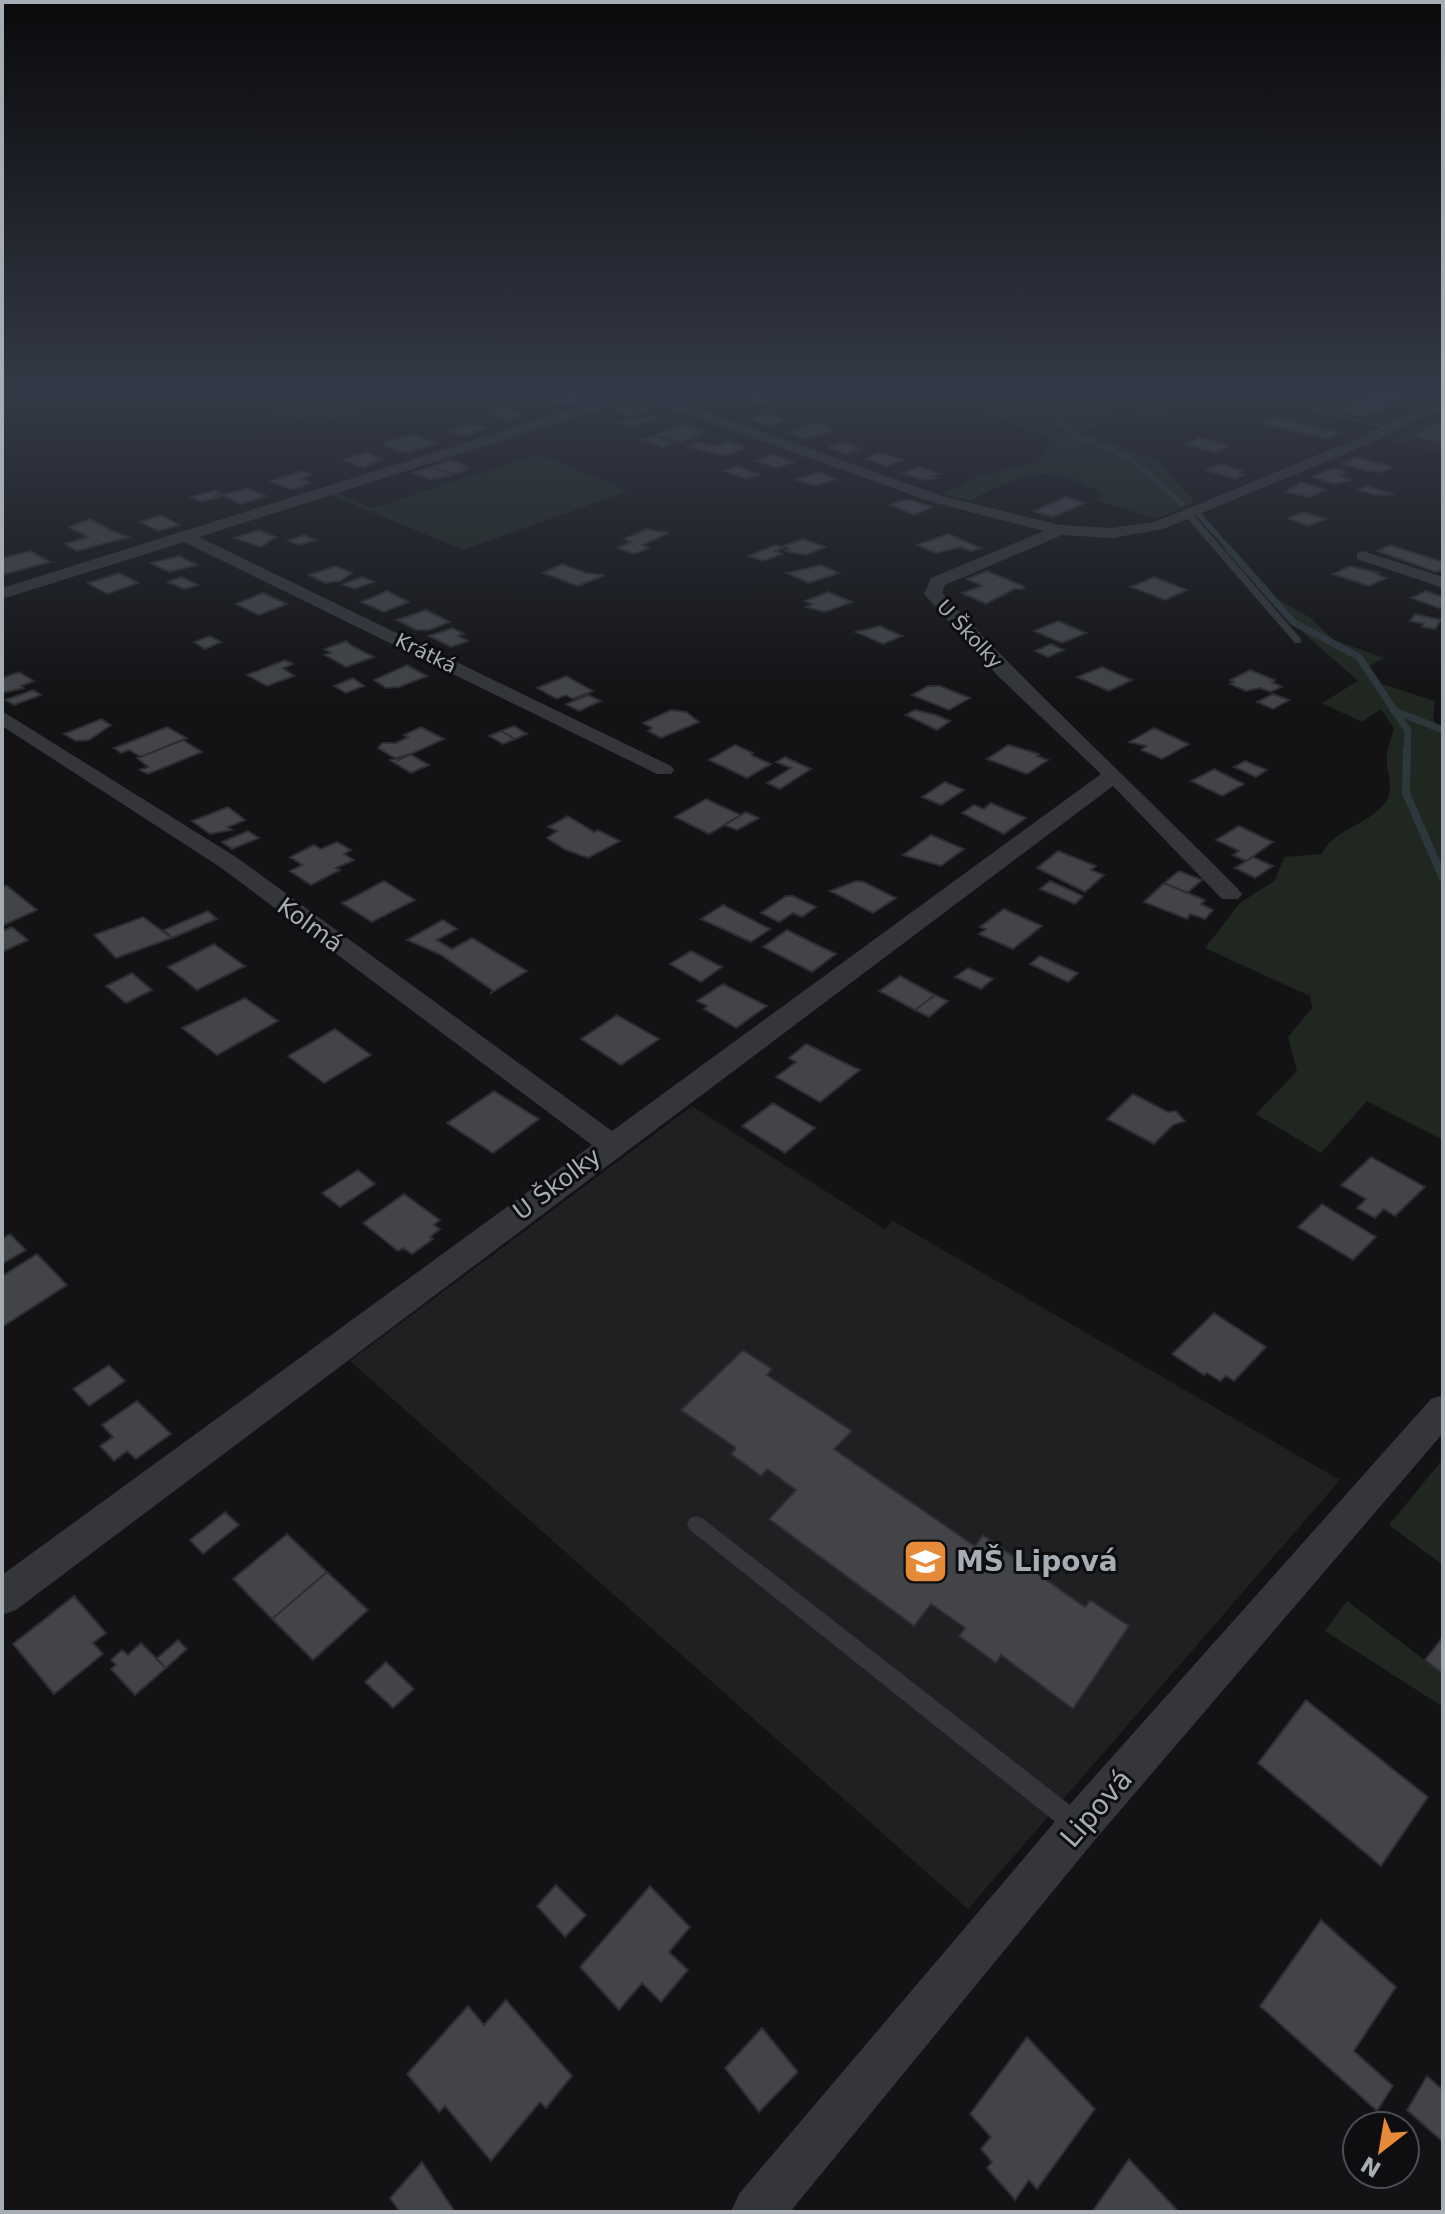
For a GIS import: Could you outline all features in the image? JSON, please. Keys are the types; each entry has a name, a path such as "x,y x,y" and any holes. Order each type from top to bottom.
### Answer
{"street":[{"path":"2,594 323,493"},
{"path":"922,493 1060,530 1112,533 1157,526 1237,493"},
{"name":"U Školky","path":"1060,530 937,582 933,594 1005,672 1114,775 1230,894"},
{"name":"Krátká","path":"187,537 664,770"},
{"path":"1363,556 1443,583"},
{"name":"Kolmá","path":"2,717 228,862 610,1144"},
{"name":"U Školky","path":"2,1597 610,1144 1114,775"},
{"name":"Lipová","path":"757,2212 1079,1826 1443,1409"}],"lane":[{"path":"1188,514 1298,641"},
{"path":"696,1524 1079,1826"}],"shaded area":[{"path":"338,493 372,508 417,493 622,493 463,550 331,495"},
{"path":"943,493 985,493 969,501"},
{"path":"1187,493 1195,502 1156,519 1096,500 1103,494"},
{"path":"1276,598 1309,617 1334,640 1384,658 1369,666 1382,684 1435,701 1433,719 1443,735 1443,1140 1367,1101 1321,1153 1256,1114 1297,1071 1288,1037 1312,1008 1310,996 1205,948 1240,903 1274,881 1285,857 1322,854 1334,839 1378,811 1385,803 1390,792 1387,754 1394,729 1381,709 1362,722 1322,703 1358,681 1281,612 1271,601"},
{"path":"692,1106 885,1229 893,1221 1340,1480 968,1909 350,1361"},
{"path":"1443,1459 1443,1565 1389,1525"},
{"path":"1347,1601 1443,1674 1443,1707 1325,1631"}],"building":[{"path":"204,493 221,494 201,502 191,497"},
{"path":"260,493 266,496 241,504 222,495"},
{"path":"1292,493 1318,493 1310,497"},
{"path":"1066,497 1085,503 1053,517 1034,511"},
{"path":"904,500 932,507 914,515 890,505"},
{"path":"1304,512 1326,519 1308,526 1288,518"},
{"path":"161,515 179,525 158,531 140,522"},
{"path":"90,519 129,537 77,551 65,544 88,537 69,527"},
{"path":"647,529 668,533 643,545 649,548 634,554 617,548 631,542 624,539"},
{"path":"259,530 276,537 261,547 235,538"},
{"path":"948,534 981,548 971,551 961,547 936,553 917,545"},
{"path":"304,535 315,540 299,545 288,541"},
{"path":"803,539 825,547 806,555 784,551 790,549 784,546"},
{"path":"775,545 783,548 775,551 782,554 763,561 749,556"},
{"path":"1390,545 1443,562 1443,569 1436,572 1377,551"},
{"path":"30,551 50,562 2,575 2,558"},
{"path":"179,556 197,565 169,572 151,563"},
{"path":"562,564 586,573 605,575 578,586 543,573"},
{"path":"821,565 839,573 808,583 787,573"},
{"path":"336,566 352,573 340,581 325,583 309,575"},
{"path":"1350,566 1379,573 1376,574 1386,578 1369,586 1333,574"},
{"path":"987,571 1024,589 1014,589 986,604 962,593 982,586 967,579"},
{"path":"119,573 138,583 107,594 88,583"},
{"path":"181,577 198,585 184,589 168,582"},
{"path":"362,577 374,582 354,589 343,584"},
{"path":"1154,577 1187,590 1165,600 1131,587"},
{"path":"387,591 409,602 384,612 361,602"},
{"path":"1426,591 1443,597 1443,606 1439,608 1411,598"},
{"path":"828,592 852,602 825,612 806,607 812,604 805,601"},
{"path":"263,593 287,604 259,615 236,604"},
{"path":"426,610 450,622 429,630 416,630 397,620"},
{"path":"1415,614 1441,620 1435,629 1422,627 1424,624 1410,621"},
{"path":"1058,621 1086,633 1062,643 1034,631"},
{"path":"880,626 902,636 883,644 856,632"},
{"path":"452,628 464,634 459,636 468,641 451,647 429,636"},
{"path":"210,636 221,642 205,649 194,642"},
{"path":"346,641 374,657 346,667 325,655 331,653 325,649"},
{"path":"1051,644 1064,650 1048,657 1035,651"},
{"path":"285,660 293,664 283,668 294,676 267,686 247,675"},
{"path":"407,665 427,676 399,687 386,688 374,680"},
{"path":"1102,667 1132,680 1109,691 1077,677"},
{"path":"1250,670 1275,680 1272,682 1282,687 1270,692 1260,688 1246,691 1230,684 1234,682 1230,680"},
{"path":"19,672 34,681 21,686 24,688 2,693 2,678"},
{"path":"566,676 593,691 573,699 566,695 557,699 537,688"},
{"path":"353,678 364,686 346,693 334,686"},
{"path":"928,686 940,686 970,698 949,710 912,695"},
{"path":"33,690 41,695 14,705 5,700"},
{"path":"1273,694 1289,700 1273,709 1257,702"},
{"path":"588,695 601,701 579,711 566,704"},
{"path":"671,710 686,712 699,722 661,738 648,731 652,728 643,723"},
{"path":"915,710 950,721 937,730 906,715"},
{"path":"101,719 111,725 89,740 76,741 64,734"},
{"path":"514,726 527,734 515,739 501,731"},
{"path":"167,727 187,738 141,757 129,750 121,753 114,748"},
{"path":"421,727 444,739 398,760 378,748 382,743 396,743 408,737 404,735"},
{"path":"1154,728 1189,744 1162,759 1141,750 1146,746 1129,742"},
{"path":"501,731 515,739 503,744 489,736"},
{"path":"183,740 202,752 148,774 140,770 148,767 137,758"},
{"path":"735,745 771,764 747,778 709,760"},
{"path":"1008,745 1039,754 1037,756 1048,760 1027,774 987,759"},
{"path":"410,754 429,765 411,773 390,760"},
{"path":"785,757 811,769 780,789 767,783 791,768 776,762"},
{"path":"1245,761 1267,770 1256,777 1234,767"},
{"path":"1214,769 1244,784 1222,796 1191,781"},
{"path":"945,782 964,790 941,805 922,797"},
{"path":"706,799 741,815 709,834 675,817"},
{"path":"991,803 1026,818 1004,834 962,813 974,805 984,809"},
{"path":"228,807 245,820 228,827 232,830 210,834 192,821"},
{"path":"746,812 759,818 737,830 724,825"},
{"path":"568,816 594,832 598,830 620,841 588,858 566,850 547,838 557,831 548,827"},
{"path":"1239,826 1273,842 1246,861 1233,855 1239,851 1216,840"},
{"path":"248,831 259,838 232,849 222,842"},
{"path":"931,835 964,849 941,866 903,855"},
{"path":"337,842 351,850 344,854 354,860 336,868 340,870 311,885 290,871 302,865 290,857 314,845 321,849"},
{"path":"1058,851 1096,866 1091,870 1104,875 1085,892 1037,868"},
{"path":"1253,857 1273,866 1255,878 1235,868"},
{"path":"1179,871 1202,880 1187,893 1164,883"},
{"path":"384,881 415,900 372,922 342,903"},
{"path":"856,881 896,898 873,913 830,891"},
{"path":"1050,881 1083,896 1075,904 1040,889"},
{"path":"1164,883 1205,900 1201,904 1213,910 1205,919 1190,914 1187,919 1144,902"},
{"path":"6,885 37,910 2,926 2,887"},
{"path":"786,896 793,896 816,907 802,917 793,913 779,922 761,913"},
{"path":"723,905 770,929 751,942 701,919"},
{"path":"1004,909 1042,926 1013,949 979,934 986,929 980,927"},
{"path":"208,911 217,919 172,938 164,930"},
{"path":"143,917 172,938 116,958 94,935"},
{"path":"443,920 457,929 437,940 452,949 472,938 527,971 491,993 492,990 441,955 407,940"},
{"path":"12,927 28,940 2,952 2,931"},
{"path":"787,930 836,954 812,972 763,947"},
{"path":"214,944 245,966 197,990 168,967"},
{"path":"691,951 722,967 701,982 670,964"},
{"path":"1040,956 1078,973 1068,982 1030,964"},
{"path":"968,968 993,979 981,989 955,977"},
{"path":"132,973 152,990 126,1003 106,986"},
{"path":"900,976 935,995 915,1010 879,991"},
{"path":"723,984 767,1006 736,1028 704,1009 707,1006 697,1001"},
{"path":"935,995 948,1001 929,1017 915,1010"},
{"path":"245,998 278,1021 217,1055 182,1028"},
{"path":"617,1015 659,1039 621,1065 581,1039"},
{"path":"335,1029 371,1055 324,1083 288,1056"},
{"path":"806,1044 860,1070 820,1102 776,1077 796,1062 789,1058"},
{"path":"494,1091 539,1119 493,1153 447,1123"},
{"path":"1133,1094 1168,1112 1176,1111 1185,1121 1173,1125 1154,1144 1107,1119"},
{"path":"773,1103 815,1128 785,1153 742,1126"},
{"path":"1371,1157 1425,1187 1395,1216 1384,1209 1375,1218 1357,1208 1366,1199 1341,1185"},
{"path":"358,1170 375,1184 340,1207 322,1193"},
{"path":"404,1194 440,1220 434,1225 440,1229 430,1237 433,1239 412,1254 403,1248 398,1251 363,1223"},
{"path":"1322,1204 1376,1237 1353,1260 1298,1227"},
{"path":"10,1234 26,1250 2,1264 2,1239"},
{"path":"37,1254 67,1285 2,1327 2,1276"},
{"path":"1214,1313 1266,1347 1234,1381 1226,1376 1220,1381 1207,1373 1204,1375 1172,1354"},
{"path":"743,1350 772,1369 767,1375 852,1431 834,1449 975,1546 983,1535 1085,1607 1090,1600 1129,1626 1073,1709 1001,1655 996,1663 959,1636 965,1628 931,1604 914,1626 769,1519 796,1490 767,1469 761,1476 731,1454 736,1448 681,1410"},
{"path":"109,1365 125,1381 89,1406 73,1389"},
{"path":"137,1401 171,1434 136,1459 127,1451 114,1461 100,1446 113,1437 102,1425"},
{"path":"225,1512 239,1525 203,1554 190,1540"},
{"path":"287,1534 327,1572 272,1619 233,1579"},
{"path":"327,1572 368,1610 313,1660 272,1619"},
{"path":"74,1596 106,1633 93,1643 103,1654 54,1694 13,1644"},
{"path":"1443,1637 1443,1674 1425,1660"},
{"path":"178,1640 187,1649 166,1668 156,1659"},
{"path":"141,1643 166,1668 135,1695 111,1669 116,1665 111,1660 122,1650 128,1655"},
{"path":"386,1662 414,1689 393,1708 365,1682"},
{"path":"1306,1700 1428,1797 1381,1866 1258,1763"},
{"path":"556,1885 586,1915 565,1937 537,1906"},
{"path":"650,1886 690,1927 669,1952 688,1970 661,2002 642,1983 619,2010 580,1967"},
{"path":"1321,1920 1396,1987 1354,2051 1393,2086 1378,2110 1376,2110 1260,2006"},
{"path":"506,2000 572,2076 546,2108 540,2102 491,2161 445,2106 439,2112 407,2074 468,2006 484,2025"},
{"path":"762,2028 798,2072 759,2112 725,2068"},
{"path":"1027,2037 1095,2109 1037,2189 1029,2180 1015,2200 987,2168 992,2162 981,2149 991,2137 970,2114"},
{"path":"1427,2076 1443,2090 1443,2142 1421,2122 1421,2110 1407,2110"},
{"path":"1129,2159 1179,2212 1092,2212"},
{"path":"422,2162 455,2212 400,2212 390,2198"}],"waterway":[{"path":"1170,493 1182,504"},
{"path":"1199,515 1230,550"},
{"path":"1228,548 1293,622 1359,657 1394,711"},
{"path":"1394,711 1443,730"},
{"path":"1394,711 1408,731 1407,751"},
{"path":"1407,749 1406,793 1443,878"}],"place":[{"name":"MŠ Lipová","path":"925,1561"}]}
